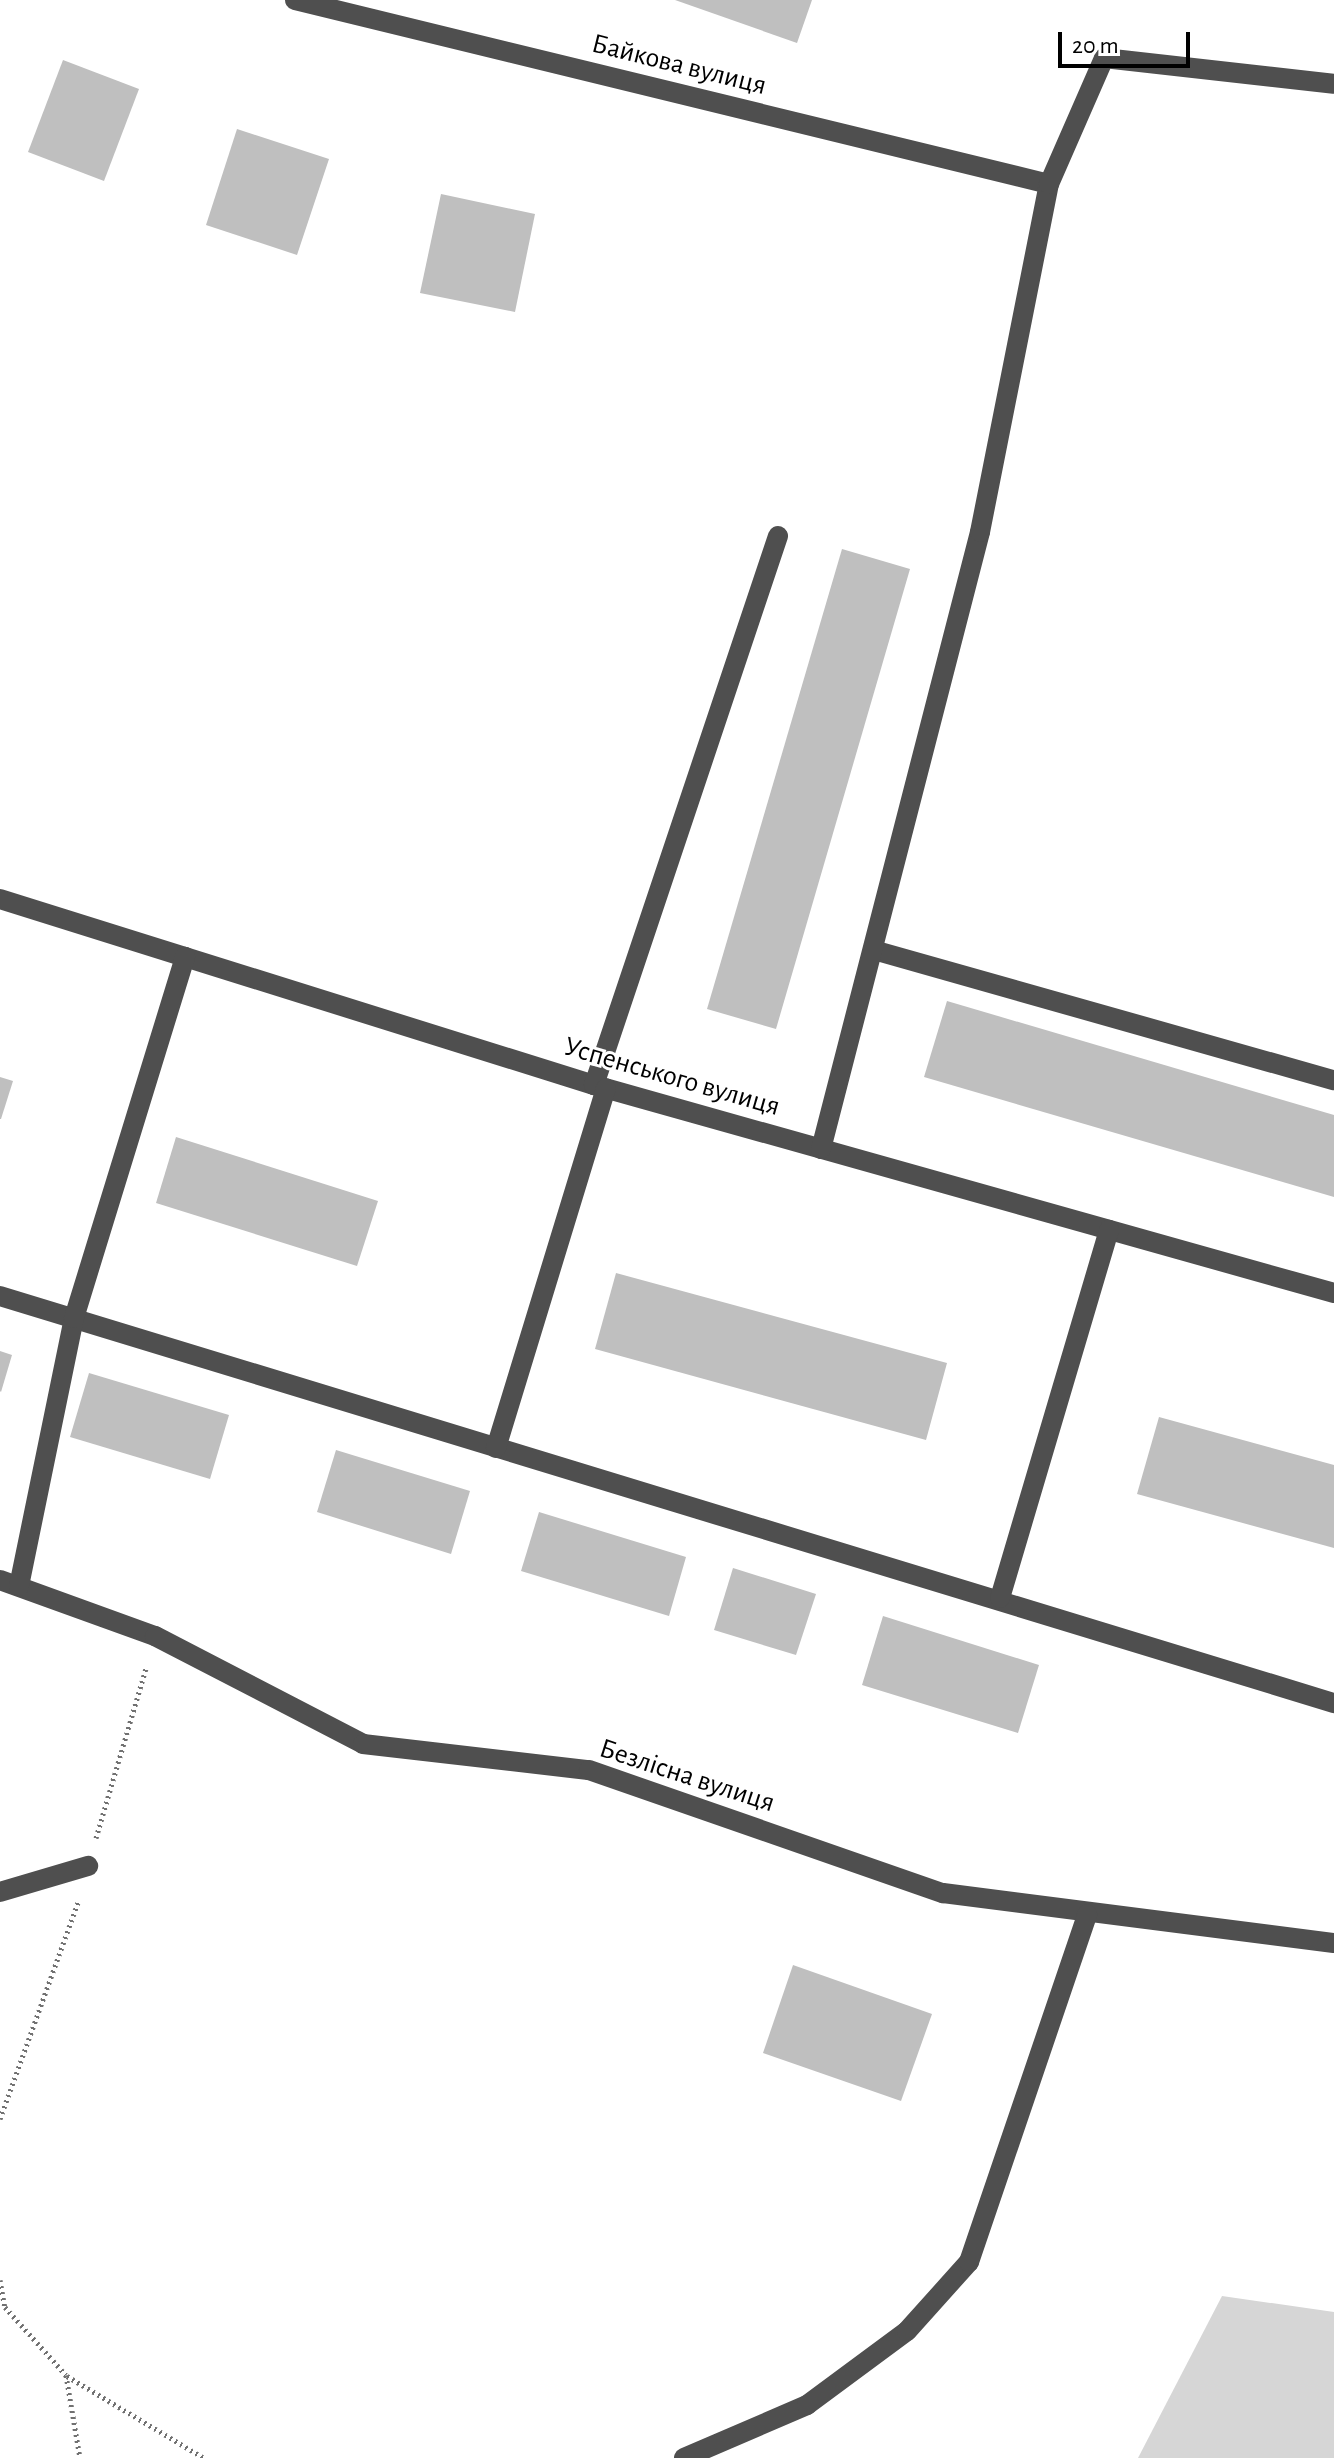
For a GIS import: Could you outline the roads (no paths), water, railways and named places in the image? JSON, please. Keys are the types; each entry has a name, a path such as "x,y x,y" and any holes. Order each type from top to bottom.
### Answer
{"street":[{"name":"Байкова вулиця","path":"295,0 1049,184"},
{"path":"821,1149 877,951 980,532 1049,184 1104,58 1334,84"},
{"path":"496,1448 600,1087 778,536"},
{"name":"Успенського вулиця","path":"0,899 600,1087 1334,1293"},
{"path":"877,951 1334,1080"},
{"path":"10,1583 74,1318 185,957"},
{"path":"1000,1598 1109,1230"},
{"path":"0,1296 1000,1598 1334,1703"},
{"name":"Безлісна вулиця","path":"10,1583 155,1636 363,1744 589,1770 943,1893 1087,1915 1334,1943"},
{"path":"0,1892 88,1866"},
{"path":"684,2458 807,2405 907,2331 969,2262 1087,1915"}]}
